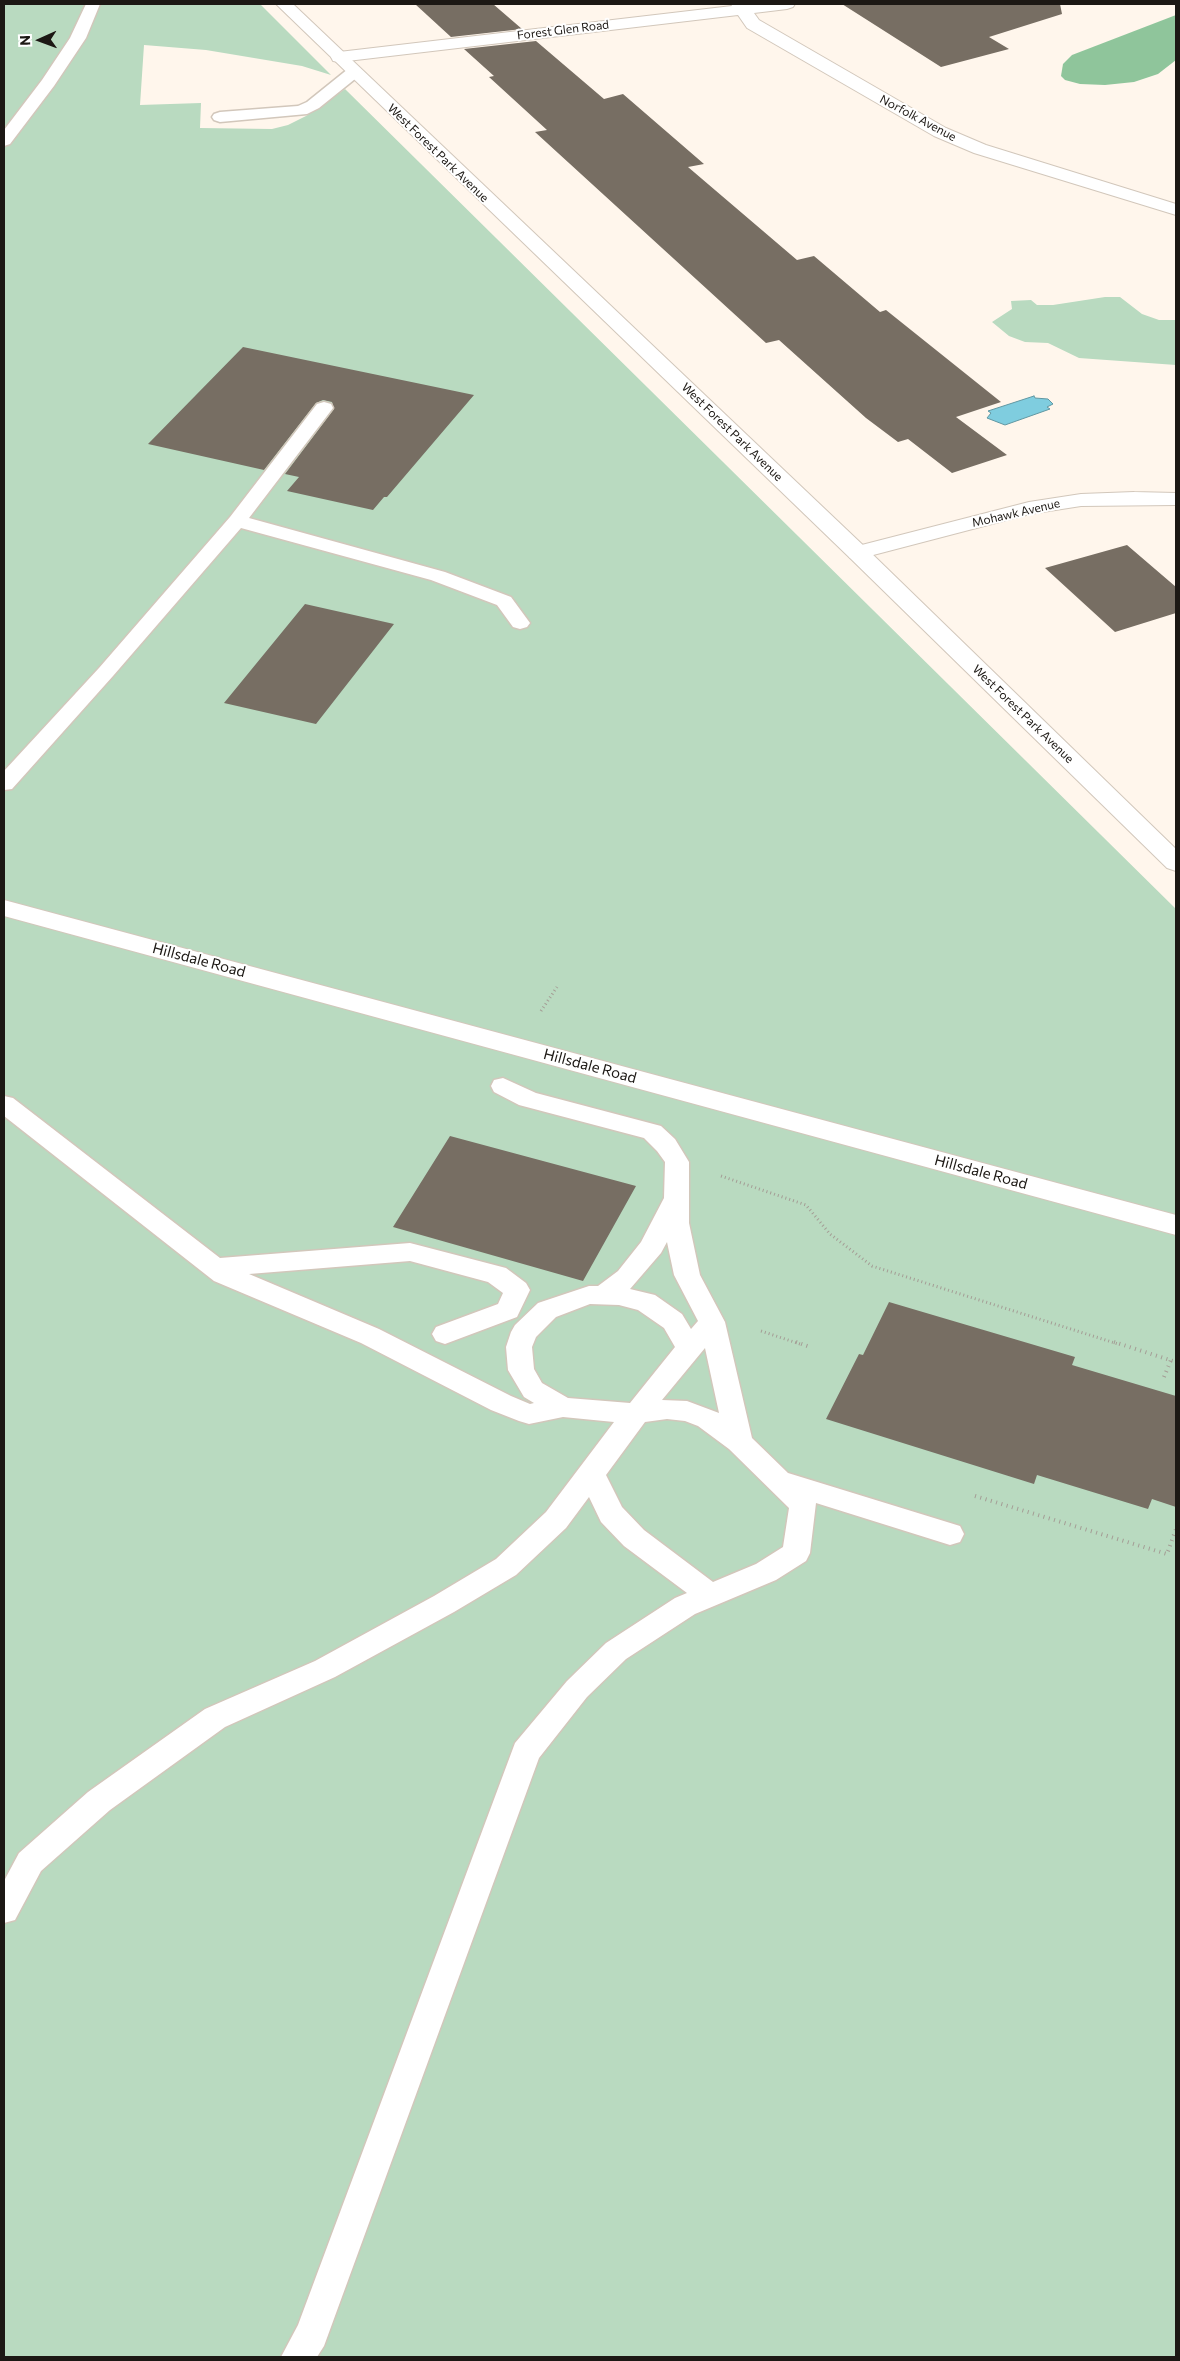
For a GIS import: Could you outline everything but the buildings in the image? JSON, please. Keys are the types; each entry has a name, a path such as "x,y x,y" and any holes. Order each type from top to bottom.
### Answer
{"main road":[{"name":"West Forest Park Avenue","path":"284,4 858,553 1176,863"},
{"name":"Forest Glen Road","path":"339,57 740,6 787,4"},
{"name":"Norfolk Avenue","path":"740,6 753,24 940,132 980,149 1176,210"},
{"name":"Mohawk Avenue","path":"858,553 1029,508 1081,500 1176,499"},
{"name":"Hillsdale Road","path":"4,908 1176,1225"}],"lane":[{"path":"4,141 48,83 78,38 93,4"},
{"path":"220,117 301,111 313,105 354,72"},
{"path":"4,784 106,672 237,521 324,408"},
{"path":"237,521 438,576 504,602 520,623"},
{"path":"503,1086 528,1099 652,1132 666,1145 678,1162 676,1223 686,1275 712,1322 739,1442"},
{"path":"4,1104 223,1274 370,1336 500,1403 529,1414 563,1407 604,1412 637,1413 667,1409 687,1412 708,1419 739,1442 803,1505 796,1553 766,1572 685,1606 616,1651 577,1689 526,1752 312,2334 298,2357"},
{"path":"603,1296 627,1278 652,1247 677,1196"},
{"path":"215,1268 410,1252 497,1275 517,1290 508,1310 445,1334"},
{"path":"563,1407 533,1390 521,1370 519,1347 524,1332 548,1310 589,1295 619,1296 646,1302 673,1321 689,1348"},
{"path":"4,1910 30,1862 100,1801 215,1718 325,1669 444,1604 506,1566 556,1520 637,1413 712,1322"},
{"path":"591,1473 611,1514 622,1526 642,1544 710,1596"},
{"path":"778,1480 950,1534"}],"path":[{"path":"538,1015 557,988"},
{"path":"678,1162 806,1204 830,1234 872,1266 1176,1362"},
{"path":"759,1331 810,1347"},
{"path":"1164,1378 1171,1360"},
{"path":"968,1494 1167,1554 1176,1530"}],"green space":[{"path":"4,4 260,4 331,75 302,66 206,50 144,45 140,105 201,103 200,128 272,129 288,125 306,116 345,89 1176,909 1176,2357 4,2357"},
{"path":"1176,15 1176,60 1158,74 1134,82 1105,85 1080,84 1065,80 1061,76 1063,64 1072,55"},
{"path":"1105,297 1120,297 1142,314 1159,320 1176,320 1176,365 1079,358 1048,343 1025,342 1009,336 992,322 1012,309 1011,301 1031,300 1037,305 1053,305"}],"water":[{"path":"1034,396 1035,398 1048,399 1053,404 1047,407 1050,409 1005,425 987,418 991,413 988,411"}]}
